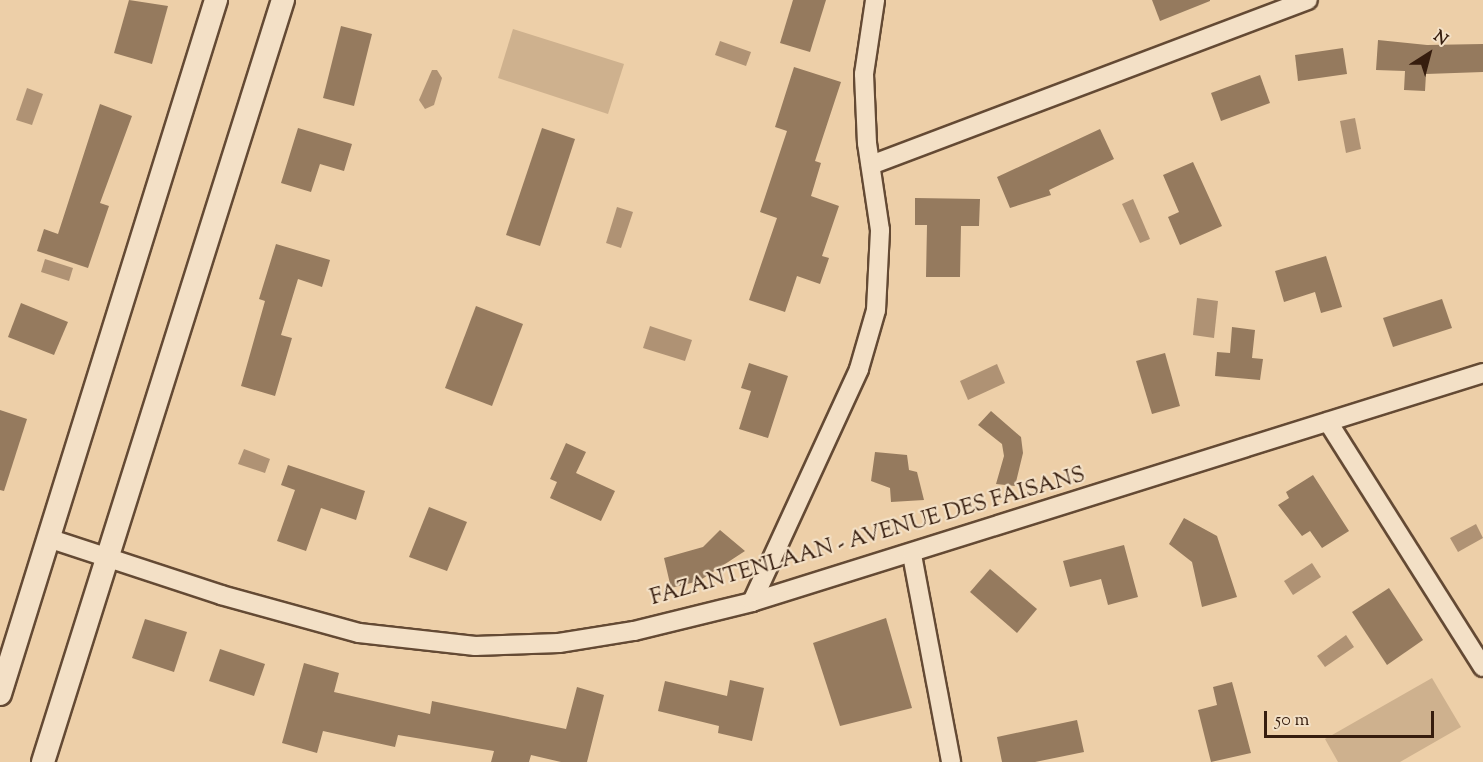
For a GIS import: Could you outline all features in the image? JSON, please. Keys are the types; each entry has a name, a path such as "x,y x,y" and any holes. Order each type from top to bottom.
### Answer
{"street":[{"path":"0,694 216,0"},
{"path":"43,762 283,0"},
{"path":"752,602 859,369 871,332 880,254 864,74 875,0"},
{"path":"871,165 1308,0"},
{"name":"FAZANTENLAAN - AVENUE DES FAISANS","path":"48,538 109,556 221,595 359,633 476,646 559,643 634,631 752,602 912,555 1483,373"},
{"path":"1328,422 1483,667"},
{"path":"912,555 951,762"}],"shaded area":[{"path":"513,29 624,64 608,114 498,78"},
{"path":"720,41 751,52 746,66 715,55"},
{"path":"432,70 437,70 442,78 434,105 425,109 419,100"},
{"path":"27,88 43,94 32,125 16,120"},
{"path":"1355,118 1361,149 1346,153 1340,121"},
{"path":"1133,199 1150,239 1140,243 1122,204"},
{"path":"617,207 633,212 621,248 606,243"},
{"path":"45,259 73,268 69,281 41,272"},
{"path":"1197,298 1218,301 1214,338 1193,335"},
{"path":"650,326 692,340 685,361 643,348"},
{"path":"997,364 1005,383 968,400 960,381"},
{"path":"244,449 270,459 265,473 238,464"},
{"path":"1476,524 1483,538 1458,552 1450,538"},
{"path":"1312,563 1321,577 1293,595 1284,581"},
{"path":"1346,635 1354,647 1325,667 1317,656"},
{"path":"1432,678 1461,727 1400,762 1338,762 1325,739"}],"building":[{"path":"129,0 168,6 152,64 114,53"},
{"path":"793,0 826,0 810,52 780,43"},
{"path":"1152,0 1210,0 1210,1 1160,21"},
{"path":"341,26 372,34 354,106 323,98"},
{"path":"1378,40 1427,45 1483,44 1483,72 1426,74 1425,91 1404,90 1405,71 1376,70"},
{"path":"1343,48 1347,74 1298,81 1295,55"},
{"path":"794,67 841,82 815,161 821,163 811,196 839,206 822,256 829,258 820,284 797,276 785,312 749,300 777,218 760,212 787,131 775,127"},
{"path":"1260,75 1270,103 1221,121 1211,93"},
{"path":"100,104 132,116 100,203 109,206 88,268 37,251 44,229 58,234"},
{"path":"298,128 352,144 344,171 320,164 311,192 281,183"},
{"path":"542,128 575,139 540,246 506,235"},
{"path":"1100,129 1114,159 1049,190 1051,195 1010,208 997,177"},
{"path":"1193,162 1222,226 1180,245 1168,217 1179,212 1163,175"},
{"path":"915,198 980,199 979,226 961,226 960,277 926,277 927,225 915,225"},
{"path":"276,244 330,260 322,287 298,279 281,335 292,338 275,396 241,386 265,301 259,299"},
{"path":"1326,256 1342,307 1321,313 1315,292 1284,302 1275,271"},
{"path":"1442,299 1452,328 1393,347 1383,318"},
{"path":"21,303 68,322 54,355 8,337"},
{"path":"476,306 523,324 492,406 445,388"},
{"path":"1232,327 1255,330 1252,358 1263,359 1260,380 1215,376 1217,352 1230,353"},
{"path":"1165,353 1180,406 1152,414 1136,361"},
{"path":"749,363 788,376 768,438 739,429 751,391 741,388"},
{"path":"0,410 27,419 4,491 0,490"},
{"path":"991,411 1021,437 1023,453 1015,486 996,484 1004,456 1002,444 978,425"},
{"path":"566,443 586,452 576,473 615,491 601,521 550,498 557,482 550,479"},
{"path":"875,452 907,455 909,470 917,472 924,500 891,502 890,488 871,481"},
{"path":"288,465 365,491 356,520 321,508 306,551 277,541 295,490 281,485"},
{"path":"1313,475 1349,531 1322,548 1310,531 1302,536 1278,505 1289,498 1286,492"},
{"path":"429,507 467,522 447,571 409,557"},
{"path":"1184,518 1217,536 1237,597 1202,607 1192,562 1169,544"},
{"path":"720,530 745,551 699,581 671,588 664,558 703,547"},
{"path":"1124,545 1138,597 1108,605 1101,579 1070,587 1063,561"},
{"path":"990,569 1037,609 1017,633 970,592"},
{"path":"1389,588 1423,640 1387,665 1352,612"},
{"path":"886,618 912,708 840,726 813,643"},
{"path":"145,619 187,632 174,672 132,658"},
{"path":"220,649 265,664 254,696 209,681"},
{"path":"304,663 339,673 334,692 430,714 432,701 566,729 577,687 604,695 587,762 561,762 531,755 529,762 491,762 494,751 398,735 395,747 323,731 317,753 282,743"},
{"path":"730,680 764,688 752,741 718,733 719,726 658,711 665,681 727,696"},
{"path":"1232,682 1251,753 1211,762 1198,710 1217,705 1213,687"},
{"path":"1077,720 1084,752 1035,762 1002,762 997,737"}]}
